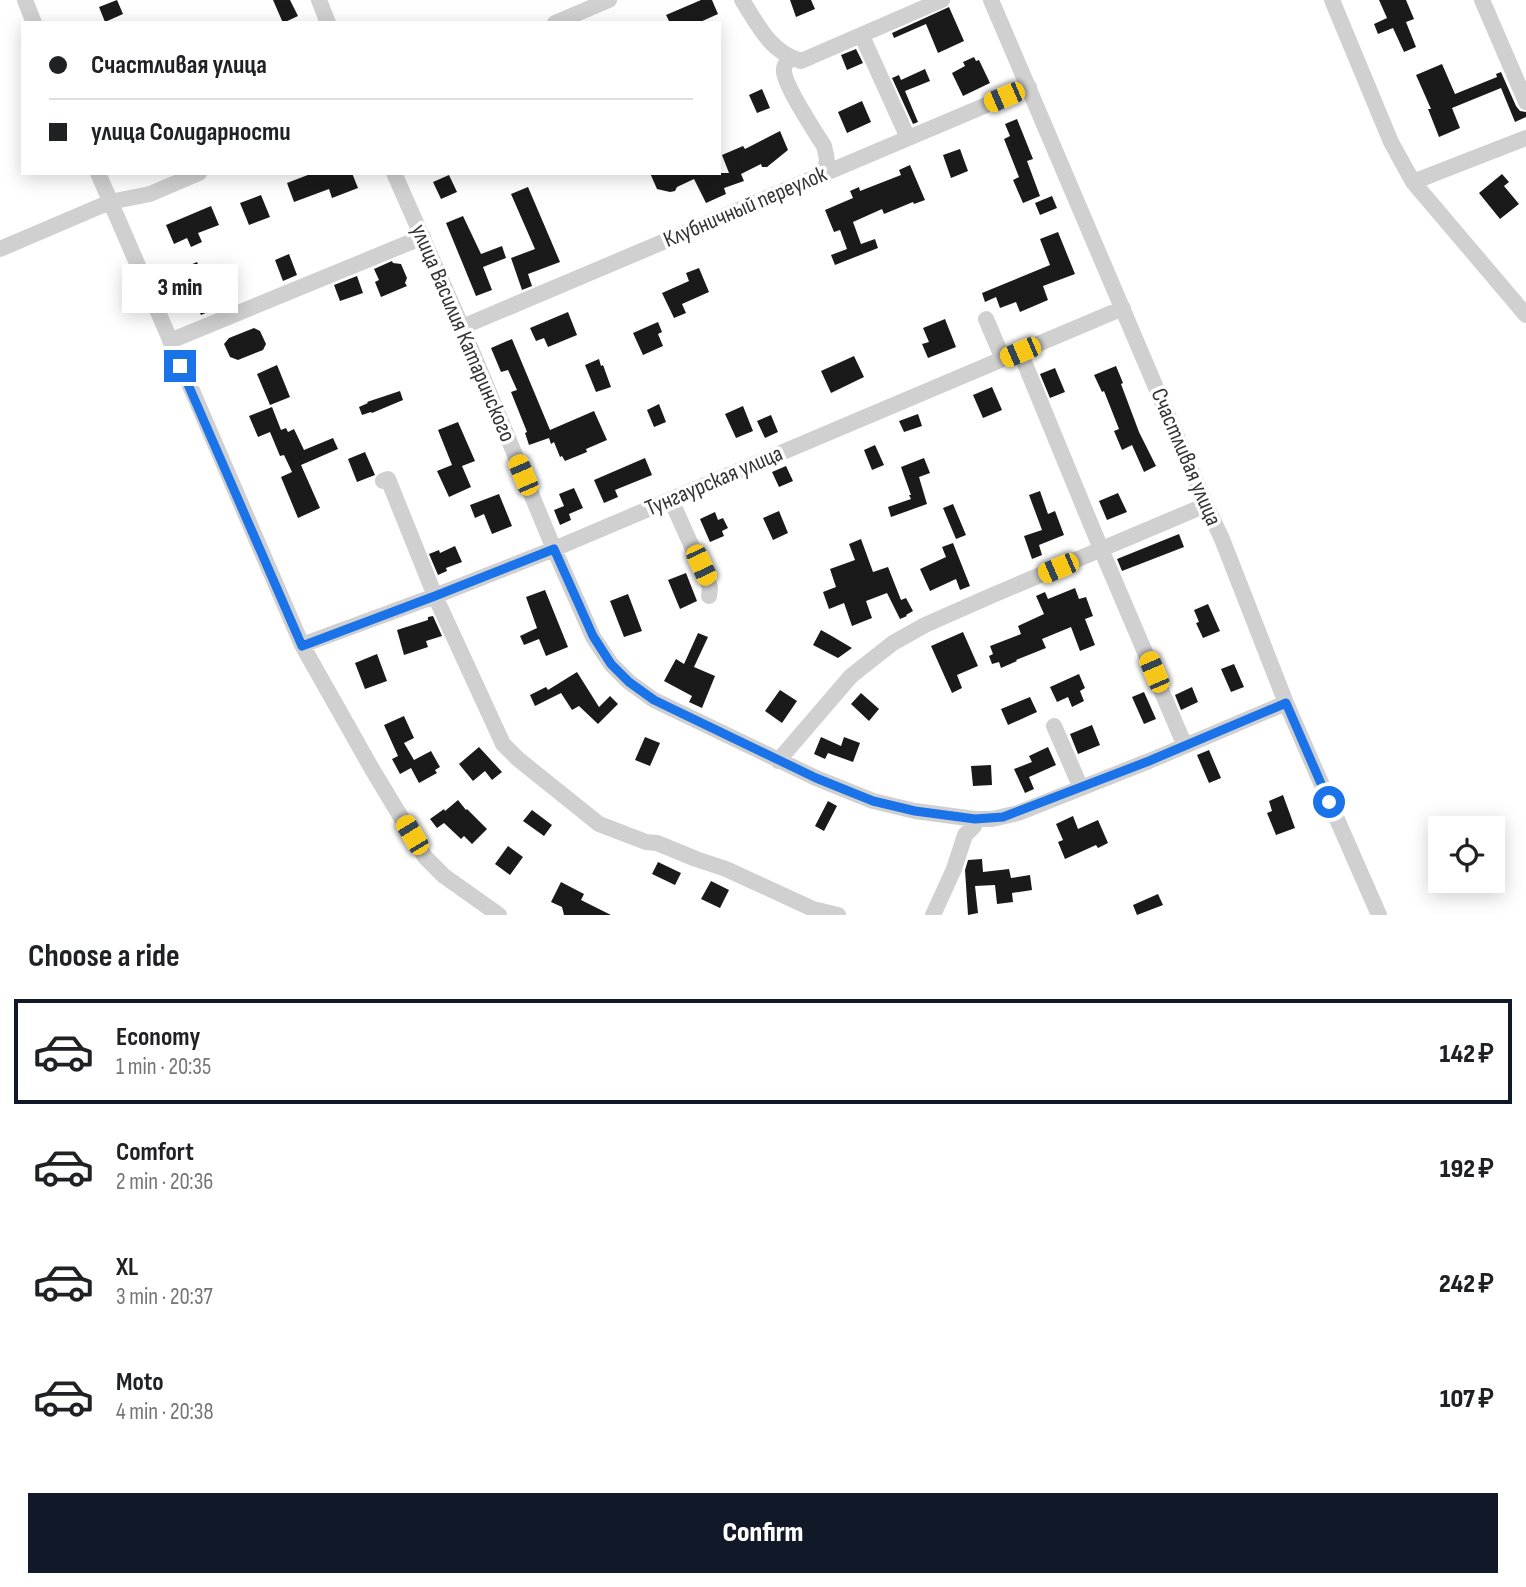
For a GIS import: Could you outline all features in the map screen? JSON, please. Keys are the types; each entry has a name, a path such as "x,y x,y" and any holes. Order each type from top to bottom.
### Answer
{"street":[{"path":"25,0 33,21"},
{"path":"319,0 327,21"},
{"path":"560,21 609,0"},
{"path":"742,0 765,38 779,50 801,61 942,0"},
{"name":"Счастливая улица","path":"991,0 1222,539 1286,703 1379,915"},
{"path":"1332,0 1391,142 1413,182 1526,315"},
{"path":"1482,0 1526,102"},
{"path":"862,36 908,138"},
{"path":"790,57 784,66 784,74 824,146 827,168 822,174"},
{"name":"Клубничный переулок","path":"462,327 1029,87"},
{"path":"1413,182 1526,138"},
{"path":"99,175 302,646 425,857 444,876 499,915"},
{"path":"0,249 110,202 150,194 195,175"},
{"name":"улица Василия Катаринского","path":"395,175 593,636 611,664 629,682 654,700 778,761 873,801 915,811 975,819 1003,817 1081,788 1286,703"},
{"path":"170,341 423,237"},
{"name":"Тунгаурская улица","path":"302,646 554,549 1123,308"},
{"path":"986,319 1003,359"},
{"path":"1020,352 1185,746"},
{"path":"383,481 388,479 435,596 503,744 517,759 599,824 726,869 813,909 838,915"},
{"path":"671,500 710,587 709,596"},
{"path":"778,761 851,676 893,643 925,625 1206,505"},
{"path":"1054,726 1081,788"},
{"path":"933,915 954,869 965,835 974,825 975,819"}],"building":[{"path":"117,0 123,14 105,21 99,7"},
{"path":"273,0 290,0 298,16 282,21"},
{"path":"701,0 712,0 718,14 702,21 669,21 666,15"},
{"path":"790,0 811,0 815,9 796,17"},
{"path":"1379,0 1406,0 1414,19 1406,22 1416,47 1404,52 1393,28 1378,34 1374,24 1387,18"},
{"path":"949,7 964,41 938,53 926,24 894,38 892,33"},
{"path":"856,49 863,63 847,70 841,55"},
{"path":"974,57 976,61 979,60 990,83 963,96 952,73 965,66 963,62"},
{"path":"1442,64 1455,94 1497,77 1496,74 1501,72 1516,106 1520,111 1526,112 1526,117 1515,122 1501,88 1452,108 1460,128 1439,137 1428,109 1431,109 1416,75"},
{"path":"925,69 930,81 905,91 918,122 913,124 892,78 899,75 901,80"},
{"path":"762,89 770,108 757,113 749,95"},
{"path":"862,101 871,122 847,133 838,112"},
{"path":"1017,119 1033,159 1027,161 1040,196 1023,203 1013,180 1019,177 1004,139 1010,136 1005,124"},
{"path":"780,131 788,150 767,167 762,167 761,164 741,174 744,181 724,188 726,194 706,203 694,179 670,192 657,189 651,175 729,173 722,155 743,146 745,149"},
{"path":"960,149 968,171 951,178 943,155"},
{"path":"910,165 925,200 884,214 882,209 853,222 861,244 875,239 878,248 835,265 831,255 847,249 840,230 834,232 825,210 853,198 850,191 859,187 860,191 901,175 899,170"},
{"path":"1502,174 1509,182 1504,186 1519,204 1500,219 1479,193"},
{"path":"308,175 353,175 358,188 332,198 329,189 294,202 287,183"},
{"path":"449,175 457,192 441,199 433,182"},
{"path":"528,187 560,262 528,274 532,286 522,290 511,258 535,249 511,194"},
{"path":"261,195 270,217 249,225 240,203"},
{"path":"1052,196 1057,208 1040,215 1035,203"},
{"path":"211,206 219,225 198,233 202,242 191,247 187,238 174,244 166,225"},
{"path":"463,216 481,254 502,246 506,258 483,267 492,290 476,296 446,223"},
{"path":"1058,232 1075,274 1043,286 1048,300 1020,312 1016,302 1000,308 996,297 985,302 982,293 1050,265 1040,239"},
{"path":"289,254 297,275 283,281 275,260"},
{"path":"392,261 401,264 407,278 407,286 381,297 375,282 379,280 374,269"},
{"path":"197,262 217,308 201,315 181,269"},
{"path":"699,268 709,292 682,304 686,313 674,318 662,293 689,281 686,273"},
{"path":"357,276 363,293 340,301 334,285"},
{"path":"568,312 577,335 548,347 544,338 536,341 530,328"},
{"path":"945,319 956,347 928,358 922,344 929,342 923,328"},
{"path":"658,322 662,332 658,334 663,346 643,355 633,333"},
{"path":"254,328 260,331 266,344 263,350 238,360 230,357 224,344 229,338"},
{"path":"512,339 550,430 594,411 607,440 565,461 549,438 529,445 525,433 527,432 511,392 517,390 508,370 501,372 491,348"},
{"path":"854,356 864,377 831,393 821,371"},
{"path":"599,359 611,387 596,392 585,365"},
{"path":"277,365 290,397 270,405 257,374"},
{"path":"1116,366 1139,432 1156,466 1144,472 1132,445 1122,450 1114,431 1119,429 1104,391 1102,392 1094,375"},
{"path":"1055,368 1065,392 1050,398 1040,374"},
{"path":"992,387 1002,410 983,418 973,395"},
{"path":"400,391 403,400 362,415 359,407"},
{"path":"659,404 666,422 654,427 647,410"},
{"path":"743,406 753,431 736,438 725,414"},
{"path":"272,407 281,430 286,428 288,432 294,429 304,450 333,438 338,449 301,465 320,508 298,518 281,477 292,472 284,455 280,456 270,432 258,437 249,416"},
{"path":"918,414 922,426 904,432 899,421"},
{"path":"771,415 778,432 765,438 757,421"},
{"path":"458,422 475,461 462,466 471,487 449,497 437,471 452,465 438,430"},
{"path":"875,445 884,465 872,470 864,450"},
{"path":"365,452 375,475 357,482 348,459"},
{"path":"645,458 652,475 615,490 618,497 604,503 594,480"},
{"path":"924,458 930,473 919,477 927,504 891,517 888,507 911,499 901,467"},
{"path":"786,466 793,481 779,487 772,472"},
{"path":"574,488 583,508 569,514 571,520 560,525 554,510 564,506 559,494"},
{"path":"1040,491 1048,514 1055,511 1064,535 1039,545 1042,555 1032,559 1024,536 1042,530 1029,495"},
{"path":"1118,493 1127,512 1107,520 1099,501"},
{"path":"499,494 512,526 492,534 484,514 475,518 470,505"},
{"path":"953,504 966,535 956,539 943,508"},
{"path":"779,511 788,533 773,540 763,518"},
{"path":"715,512 718,520 723,518 728,528 722,531 724,536 710,542 700,519"},
{"path":"1179,534 1184,547 1122,571 1117,559"},
{"path":"861,539 873,572 888,567 901,600 906,598 913,611 907,616 900,619 887,593 866,601 872,618 852,626 844,603 829,609 823,592 836,587 830,569 855,560 849,544"},
{"path":"953,543 970,586 960,590 956,579 930,591 920,569 946,557 942,547"},
{"path":"455,546 462,562 446,568 447,571 438,575 429,554 439,550 440,553"},
{"path":"686,573 697,601 680,609 668,580"},
{"path":"1075,588 1079,599 1086,597 1093,616 1085,619 1095,645 1080,651 1071,627 1042,639 1046,648 1001,668 999,662 992,664 990,646 1021,634 1018,626 1044,614 1036,596 1045,592 1048,599"},
{"path":"545,590 568,647 546,656 539,639 524,645 520,636 537,628 526,597"},
{"path":"628,594 642,631 624,637 610,601"},
{"path":"1208,604 1220,631 1203,638 1194,610"},
{"path":"433,616 442,636 426,641 428,647 404,655 397,630"},
{"path":"821,630 852,648 838,658 813,645"},
{"path":"963,632 978,666 957,675 962,688 952,693 931,646"},
{"path":"698,633 708,637 694,667 715,676 702,708 689,702 692,696 664,681 676,659 684,664"},
{"path":"377,654 387,681 365,689 355,663"},
{"path":"1234,664 1244,687 1231,692 1221,669"},
{"path":"577,672 599,707 610,696 618,704 598,724 579,706 572,710 561,693 535,706 530,695 546,687 548,690"},
{"path":"1079,674 1085,688 1080,691 1084,701 1072,707 1068,697 1057,702 1050,687"},
{"path":"1192,687 1198,702 1181,710 1175,695"},
{"path":"780,690 797,701 782,723 765,711"},
{"path":"1144,692 1156,719 1144,724 1132,697"},
{"path":"861,693 879,709 869,721 851,704"},
{"path":"1030,697 1037,712 1008,725 1001,709"},
{"path":"404,716 414,738 404,743 414,760 431,751 440,767 435,770 437,773 419,783 411,768 400,774 392,759 398,756 384,725"},
{"path":"1092,725 1100,745 1078,754 1070,734"},
{"path":"645,737 660,743 650,766 635,760"},
{"path":"821,737 841,746 844,737 860,743 853,762 828,753 825,759 814,754"},
{"path":"479,747 502,772 492,780 485,771 473,781 459,764"},
{"path":"1048,747 1056,765 1029,777 1034,789 1025,793 1014,769 1032,762 1029,756"},
{"path":"1209,750 1221,778 1209,783 1197,755"},
{"path":"991,765 992,785 973,786 971,766"},
{"path":"1283,795 1295,828 1276,835 1267,813 1272,811 1269,801"},
{"path":"458,800 487,829 472,844 464,836 461,839 444,823 437,828 430,819"},
{"path":"828,801 837,806 824,831 815,826"},
{"path":"532,810 552,825 544,836 523,821"},
{"path":"1073,816 1078,829 1098,820 1108,843 1098,848 1096,845 1065,859 1058,842 1063,840 1056,824"},
{"path":"508,846 523,857 510,875 495,864"},
{"path":"982,859 983,872 1009,869 1011,878 1030,875 1032,890 1012,893 1013,902 997,904 995,885 975,886 978,913 968,915 965,870 968,860"},
{"path":"658,862 681,873 675,885 652,874"},
{"path":"711,881 729,890 720,908 701,899"},
{"path":"561,882 584,894 581,900 611,915 564,915 562,907 551,902"},
{"path":"1158,894 1163,905 1137,915 1133,905"}],"route":[{"path":"180,366 302,646 554,549 593,636 611,664 629,682 654,700 778,761 873,801 952,817 1003,817 1149,761 1286,703 1329,802"}]}
